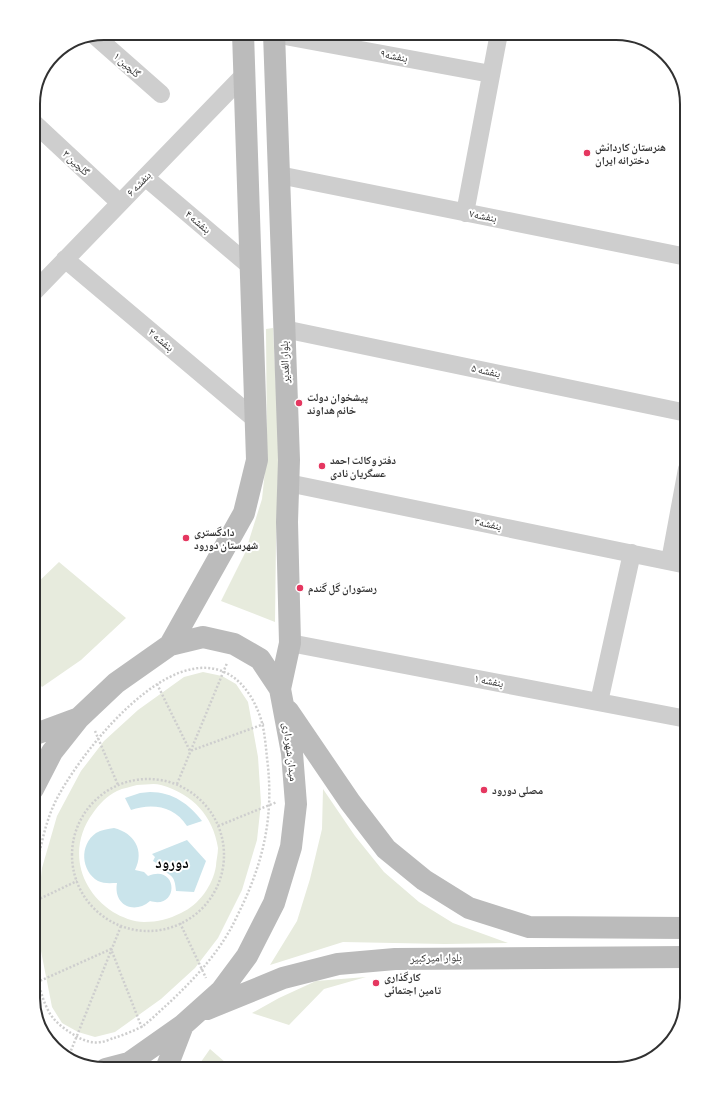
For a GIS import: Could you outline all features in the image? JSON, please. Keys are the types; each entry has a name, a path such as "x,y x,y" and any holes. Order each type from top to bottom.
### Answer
{"main road":[{"path":"170,645 244,513 257,460 243,40"},
{"name":"بلوار الغدیر","path":"274,40 289,460 287,522 290,643 283,703"},
{"name":"میدان شهرداری","path":"40,775 52,752 82,714 116,683 170,645 203,637 234,644 260,659 283,703 292,753 296,804 291,847 274,903 247,956 220,991 189,1020 130,1062"},
{"path":"283,703 350,802 386,849 424,880 469,908 529,927 680,928"},
{"path":"40,732 82,714"},
{"path":"526,957 526,936 529,927"},
{"name":"بلوار امیرکبیر","path":"189,1020 283,978 338,964 395,958 680,956"},
{"path":"169,1062 189,1020"}],"street":[{"name":"گلچین ۱","path":"100,40 160,94"},
{"name":"بنفشه۹","path":"311,40 491,74"},
{"path":"465,212 498,40"},
{"name":"بنفشه ۶","path":"40,286 244,75"},
{"name":"گلچین ۳","path":"40,129 120,203"},
{"name":"بنفشه۷","path":"279,175 680,256"},
{"name":"بنفشه ۴","path":"145,177 251,267"},
{"name":"بنفشه ۲","path":"65,259 256,420"},
{"name":"بنفشه ۵","path":"284,329 680,412"},
{"name":"بنفشه۳","path":"288,483 680,563"},
{"path":"670,561 680,507"},
{"path":"599,702 632,553"},
{"name":"بنفشه ۱","path":"290,643 680,718"}],"path":[{"path":"176,784 234,644"},
{"path":"146,662 190,751"},
{"path":"40,850 44,831 58,795 77,765 98,738 135,701 157,685 183,672 198,668 214,668 223,671 235,678 244,686 255,704 263,725 270,805 264,847 252,883 230,930 202,970 159,1013 142,1027 121,1036 101,1042 87,1041 63,1028 49,1013 40,985"},
{"path":"190,751 263,725 283,703"},
{"path":"82,714 98,738 118,785"},
{"path":"153,778 176,784 199,798 216,818 224,844 223,870 213,894 196,914 173,927 147,931 121,926 100,914 84,896 77,881 74,874 72,850 77,827 89,806 107,790 118,785 129,781 153,778"},
{"path":"218,826 295,794"},
{"path":"40,899 77,881"},
{"path":"180,923 214,996"},
{"path":"70,1052 121,926"},
{"path":"40,982 111,949"},
{"path":"111,949 150,1049"}],"shaded area":[{"path":"273,328 279,448 275,622 221,601 245,553 262,499 267,452 266,329"},
{"path":"59,562 126,618 81,660 42,687 40,685 40,580"},
{"path":"203,672 222,676 236,684 248,702 258,757 261,803 257,840 242,890 218,938 195,968 161,999 115,1032 95,1037 78,1032 62,1023 52,1007 41,951 40,886 42,868 57,816 81,771 104,741 138,710 184,677","holes":["152,784 161,785 172,789 192,800 206,816 215,836 218,848 216,866 212,880 199,900 194,905 177,915 163,920 144,922 124,917 113,912 101,903 85,880 80,867 79,853 85,826 101,803 110,795 124,788"]},
{"path":"323,789 355,836 384,872 419,902 453,923 508,943 445,944 343,942 270,965 297,921 310,879 322,829"},
{"path":"366,977 324,989 289,1025 252,1013 279,998 316,981"},
{"path":"210,1049 225,1062 201,1062"}],"water":[{"path":"150,792 166,794 180,800 192,809 202,821 187,826 176,814 162,808 147,807 131,810 125,798 140,793"},
{"path":"114,828 127,834 136,843 139,856 135,870 144,872 148,876 158,874 165,876 170,881 172,887 167,899 160,902 150,901 138,907 126,906 118,897 117,883 100,882 92,877 85,865 84,858 87,844 96,833 102,830"},
{"path":"187,840 206,861 194,892 176,891 173,878 171,875 157,868 158,864 153,861 155,857 152,854"}],"place":[{"name":"هنرستان کاردانش دخترانه ایران","path":"587,153"},
{"name":"پیشخوان دولت خانم هداوند","path":"299,403"},
{"name":"دفتر وکالت احمد عسگریان نادی","path":"322,466"},
{"name":"دادگستری شهرستان دورود","path":"186,538"},
{"name":"رستوران گل گندم","path":"300,588"},
{"name":"مصلی دورود","path":"484,790"},
{"name":"کارگذاری تامین اجتمائی","path":"376,983"}],"district":[{"name":"دورود","path":"172,863"}]}
